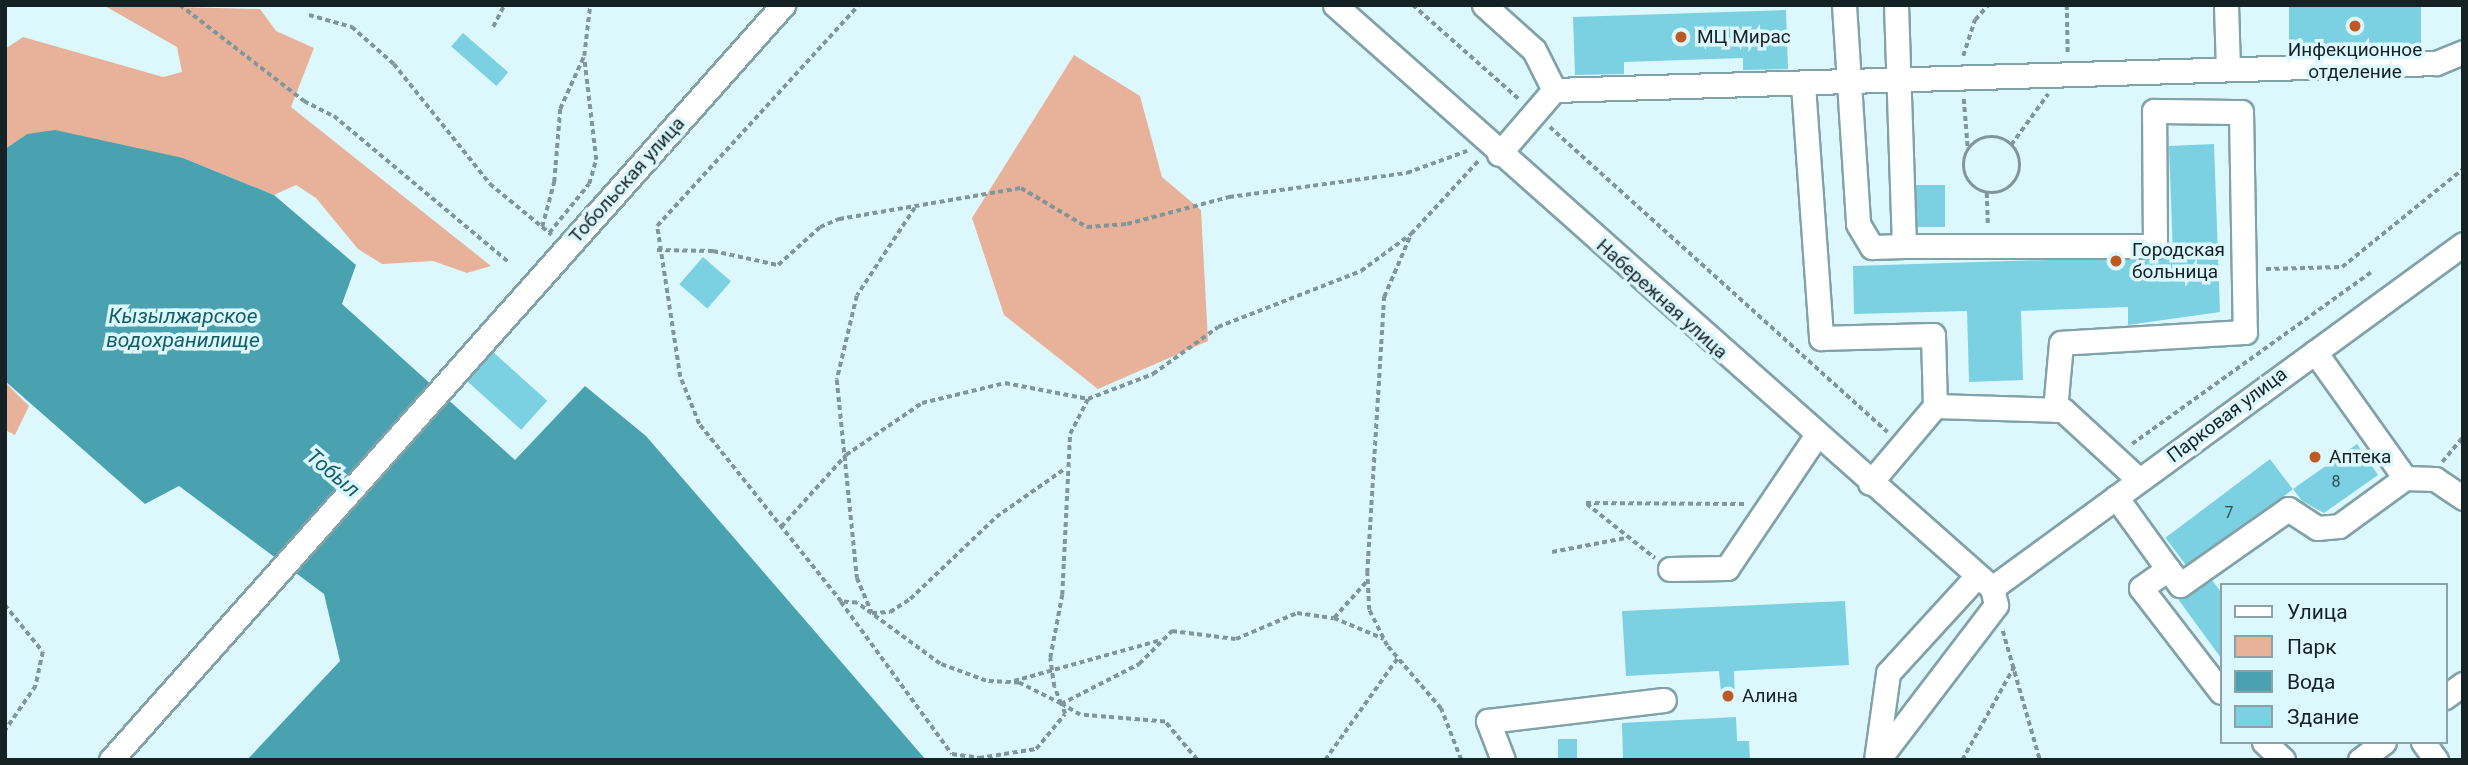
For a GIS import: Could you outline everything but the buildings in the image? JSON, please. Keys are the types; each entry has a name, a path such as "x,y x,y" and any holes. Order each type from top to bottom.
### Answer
{"street":[{"name":"Тобольская улица","path":"111,760 783,5"},
{"name":"Набережная улица","path":"1335,5 1492,154 1870,483 1988,590"},
{"path":"1484,5 1534,50 1554,90"},
{"path":"1844,5 1844,82 1858,224 1872,247 2155,246 2154,111 2241,112 2245,332 2061,343 2055,410"},
{"path":"1896,5 1904,246"},
{"path":"2226,5 2228,68"},
{"path":"1492,154 1535,113 1554,90 1802,85 1899,78 2437,63 2463,52"},
{"path":"1802,85 1821,338 1933,335 1935,406 1870,483"},
{"name":"Парковая улица","path":"1988,590 2463,244"},
{"path":"2315,352 2405,478"},
{"path":"1935,406 2055,410 2139,480"},
{"path":"1670,569 1727,568 1816,436"},
{"path":"2116,497 2180,584 2288,509 2317,528 2339,526 2405,478 2435,479 2463,498"},
{"path":"2168,569 2141,588 2220,691"},
{"path":"1877,760 1888,673 1988,590"},
{"path":"1877,760 1988,590"},
{"path":"2447,696 2463,684"},
{"path":"1503,760 1488,721 1664,700"},
{"path":"2266,744 2283,760"},
{"path":"2360,760 2381,744"},
{"path":"2424,744 2436,760"}],"path":[{"path":"180,5 304,101 334,116 510,263"},
{"path":"493,27 504,5"},
{"path":"549,233 589,184 596,160 584,56 590,5"},
{"path":"859,5 657,226 657,250 680,377 699,424 841,603 952,754 979,758 1036,749 1065,714 1052,673 1062,595 1066,468 1070,434 1088,399"},
{"path":"1413,5 1902,445"},
{"path":"1968,149 1992,136 2011,145 2020,160 2018,177 2003,191 1987,193 1966,177 1968,149 1959,76 1975,20 1988,5"},
{"path":"2011,145 2048,101 2058,73 2067,5"},
{"path":"309,15 352,27 394,64 490,184 568,246"},
{"path":"542,228 554,182 560,109 584,56"},
{"path":"657,250 713,251 778,265 820,227 916,206 1021,188 1087,228 1127,224 1229,197 1407,173 1477,146"},
{"path":"781,527 846,455 922,403 1005,383 1088,399 1153,374 1219,327 1361,271 1411,234 1492,154"},
{"path":"2244,270 2342,267 2463,169"},
{"path":"1987,193 1989,246"},
{"path":"872,613 857,578 836,380 844,338 858,296 916,206"},
{"path":"1411,234 1384,297 1368,580 1370,610 1397,659 1441,709 1461,760"},
{"path":"2114,458 2371,272"},
{"path":"2435,479 2463,437"},
{"path":"872,613 890,612 910,599 996,517 1066,468"},
{"path":"1670,569 1626,538 1586,503 1771,504"},
{"path":"1552,552 1626,538"},
{"path":"1334,618 1368,580"},
{"path":"1988,590 2014,667 2040,760"},
{"path":"841,603 872,613 940,664 986,681 1012,681 1052,673 1164,639 1189,628 1236,639 1297,613 1334,618 1384,639"},
{"path":"5,605 43,652 36,686 5,731"},
{"path":"1061,704 1139,664 1164,639"},
{"path":"1325,760 1397,659"},
{"path":"1962,760 2014,667"},
{"path":"1012,681 1098,720 1165,722 1197,760"}],"green space":[{"path":"103,5 260,9 276,31 314,48 291,107 491,266 467,273 433,261 382,264 358,249 316,198 296,185 274,195 183,158 27,134 5,149 5,49 23,37 163,77 182,72 177,47"},
{"path":"1074,55 1140,96 1162,177 1201,210 1208,341 1098,389 1004,315 972,218"},
{"path":"5,382 29,406 15,435 5,430"}],"water":[{"name":"Кызылжарское водохранилище","path":"55,130 183,158 274,195 356,265 342,304 515,460 585,386 646,436 926,760 247,760 340,661 324,594 179,486 145,504 5,381 5,149 27,134"}],"place":[{"name":"Инфекционное отделение","path":"2355,26"},
{"name":"МЦ Мирас","path":"1681,37"},
{"name":"Городская больница","path":"2116,261"},
{"name":"Аптека","path":"2315,457"},
{"name":"Алина","path":"1728,696"}],"water label":[{"name":"Тобыл","path":"333,473"}]}
